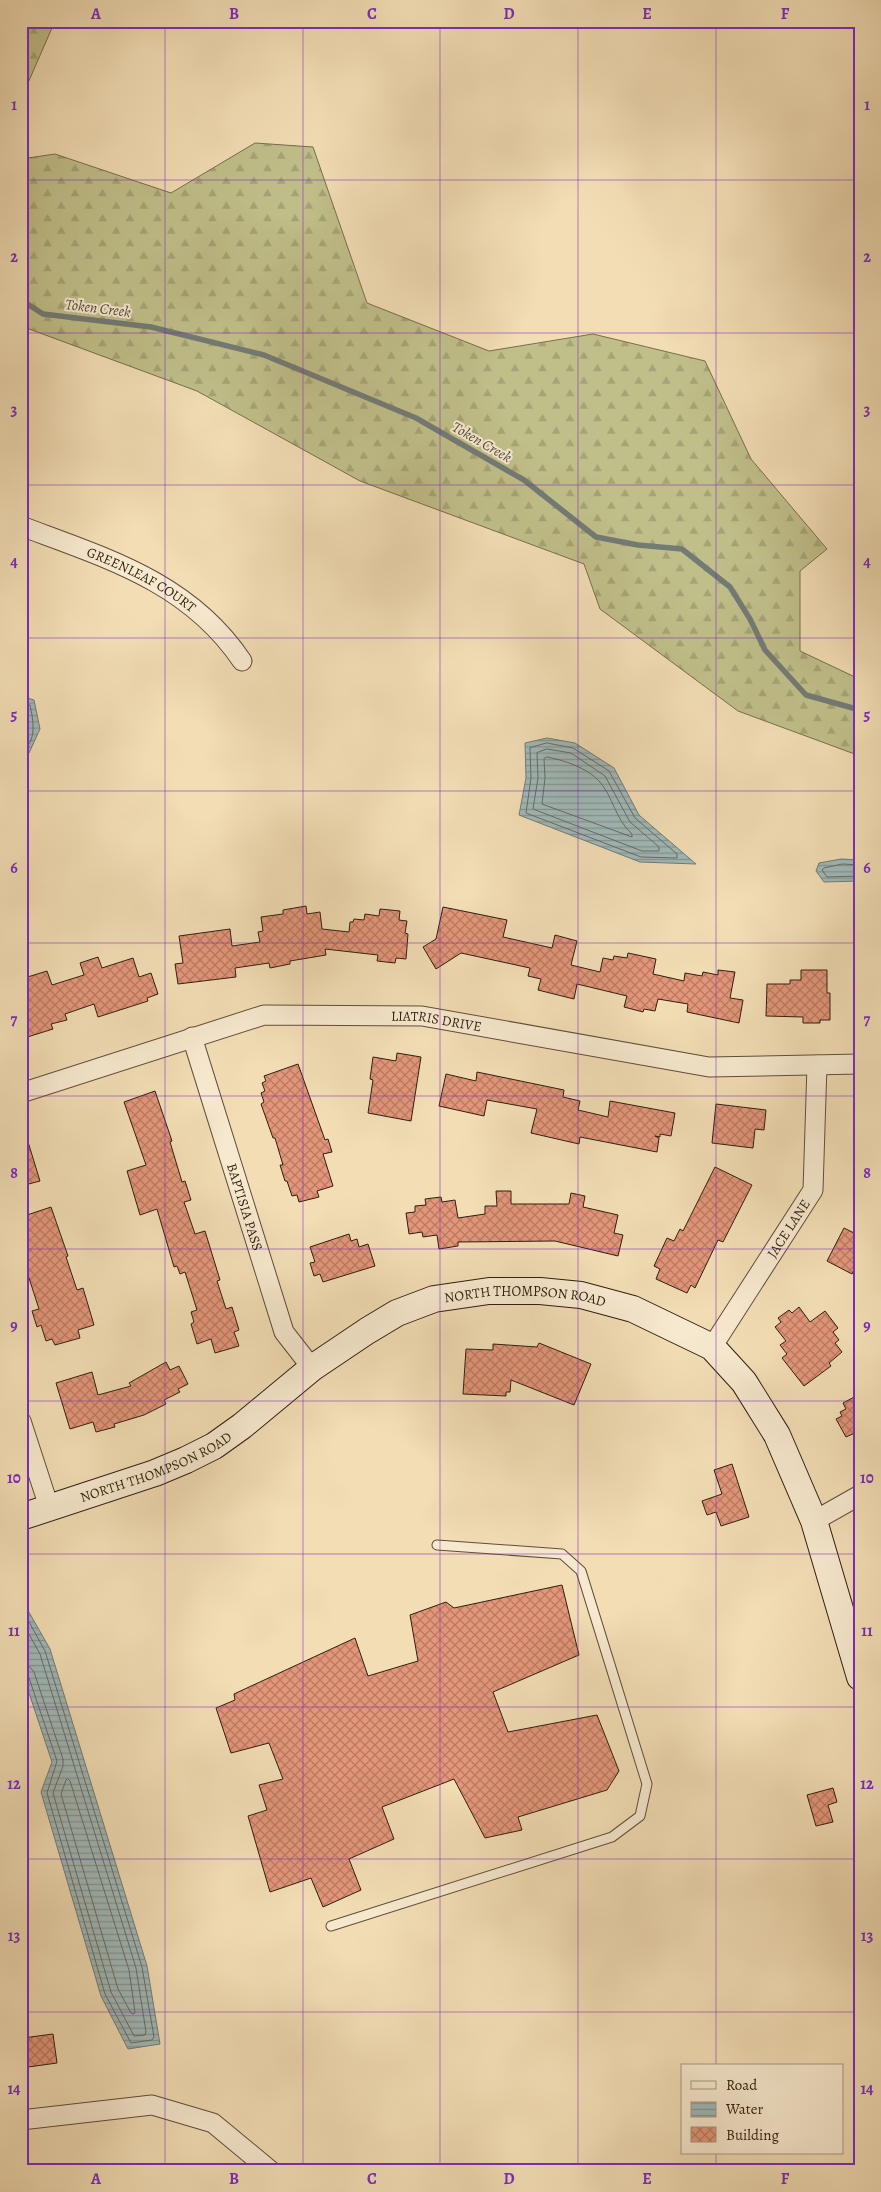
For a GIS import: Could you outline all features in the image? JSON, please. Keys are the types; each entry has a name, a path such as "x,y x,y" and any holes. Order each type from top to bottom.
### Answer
{"street":[{"name":"GREENLEAF COURT","path":"21,526 101,556 159,583 183,598 202,614 232,646 242,661"},
{"name":"LIATRIS DRIVE","path":"21,1093 264,1015 422,1016 709,1067 860,1064"},
{"name":"BAPTISIA PASS","path":"192,1037 284,1332 312,1368"},
{"name":"JACE LANE","path":"712,1347 813,1190 817,1065"},
{"name":"NORTH THOMPSON ROAD","path":"21,1517 155,1473 214,1446 242,1426 312,1368 367,1331 397,1314 434,1299 488,1290 540,1291 581,1295 633,1308 712,1347 744,1382 777,1435 814,1521 860,1677"},
{"path":"21,1421 49,1507"},
{"path":"814,1521 860,1495"},
{"path":"21,2120 152,2105 213,2123 271,2171"}],"lane":[{"path":"330,1926 612,1837 640,1816 647,1784 581,1571 562,1554 437,1545"}],"green space":[{"path":"21,21 55,21 21,99"},
{"path":"255,143 313,147 367,303 489,351 593,334 705,361 751,459 827,549 800,571 800,651 855,677 860,677 860,756 738,711 600,609 584,564 360,481 197,391 21,326 21,159 55,154 171,193"}],"water":[{"path":"21,696 34,700 40,729 29,753 21,756"},
{"path":"547,738 575,743 614,768 639,815 696,864 640,862 519,815 526,778 525,743"},
{"path":"841,859 860,860 860,881 824,882 816,871 819,863"},
{"path":"26,1607 50,1649 147,1966 160,2044 128,2049 101,1996 41,1792 52,1762 21,1669 21,1620"}],"building":[{"path":"306,906 307,914 320,912 322,929 349,932 350,922 353,922 354,919 364,920 365,914 379,916 380,909 400,911 399,920 407,921 405,933 408,934 406,959 396,958 395,963 377,961 378,955 325,949 326,955 290,961 290,964 270,968 269,963 235,968 236,977 178,984 175,964 183,963 179,936 230,929 232,946 260,942 258,932 263,931 261,917 283,914 283,910"},
{"path":"443,907 507,920 503,937 552,948 555,935 577,941 571,965 600,972 603,958 613,960 614,956 627,958 628,953 656,959 653,974 684,981 685,973 702,976 703,972 718,975 718,970 735,972 730,998 743,1000 739,1023 687,1012 688,1004 658,999 655,1011 644,1009 643,1012 624,1007 627,996 577,984 574,999 538,990 541,979 528,976 530,968 461,953 436,969 423,947 436,939"},
{"path":"98,957 102,968 133,958 139,977 151,973 158,994 147,998 148,1001 98,1017 94,1004 65,1014 67,1020 51,1024 53,1029 21,1039 21,979 47,971 52,985 84,975 80,963"},
{"path":"801,970 827,970 827,993 830,993 830,1020 820,1020 820,1023 803,1023 803,1017 766,1016 767,984 790,984 790,980 801,980"},
{"path":"397,1053 421,1057 411,1121 368,1113 373,1080 370,1079 373,1057 396,1061"},
{"path":"298,1064 325,1140 328,1139 332,1152 323,1154 333,1186 317,1191 319,1197 299,1202 297,1195 292,1196 287,1181 285,1181 280,1165 283,1165 275,1138 273,1138 261,1104 264,1102 261,1093 265,1091 262,1083 266,1081 264,1076"},
{"path":"477,1072 564,1090 563,1097 580,1101 578,1110 608,1117 610,1101 675,1113 671,1136 660,1134 660,1137 655,1136 659,1138 657,1152 580,1137 579,1144 531,1133 537,1109 487,1100 484,1116 439,1106 446,1074 476,1081"},
{"path":"155,1091 172,1141 170,1142 182,1182 185,1181 191,1200 184,1202 195,1234 205,1231 220,1280 217,1281 226,1309 232,1307 239,1330 234,1332 239,1346 215,1353 211,1339 197,1344 191,1324 194,1322 191,1312 197,1310 185,1272 180,1274 177,1266 174,1267 157,1209 140,1215 127,1171 146,1165 124,1102"},
{"path":"716,1104 766,1110 764,1130 755,1129 753,1148 712,1143"},
{"path":"21,1132 25,1132 40,1181 21,1186"},
{"path":"715,1167 752,1185 723,1242 718,1240 695,1288 691,1285 687,1293 656,1279 660,1269 654,1266 667,1238 674,1241 680,1229 683,1231"},
{"path":"496,1191 511,1191 511,1204 569,1204 571,1193 585,1196 583,1207 618,1215 614,1233 623,1235 618,1256 555,1241 458,1242 458,1246 439,1249 437,1235 423,1237 422,1232 409,1234 406,1213 415,1212 415,1206 426,1205 425,1199 441,1197 442,1202 455,1200 458,1218 485,1214 485,1206 497,1206"},
{"path":"51,1207 68,1256 66,1257 77,1290 83,1288 94,1325 78,1330 80,1338 55,1345 52,1339 46,1341 41,1325 37,1327 32,1311 39,1309 28,1275 26,1276 21,1261 21,1217"},
{"path":"844,1228 860,1236 860,1270 855,1268 852,1274 827,1261"},
{"path":"349,1234 351,1241 357,1239 359,1247 368,1244 375,1266 323,1282 320,1274 314,1276 310,1263 315,1262 310,1247"},
{"path":"799,1307 810,1322 825,1311 838,1328 833,1332 839,1340 835,1343 842,1352 829,1363 831,1366 804,1386 782,1358 787,1354 780,1345 786,1341 775,1327 781,1322 778,1318 789,1310 792,1313"},
{"path":"539,1343 591,1364 574,1405 511,1380 510,1392 506,1392 506,1396 463,1394 466,1349 493,1350 493,1344 537,1347"},
{"path":"166,1362 170,1370 179,1366 188,1384 178,1389 180,1392 164,1400 166,1404 144,1415 114,1424 115,1427 96,1432 93,1422 70,1429 56,1383 92,1372 98,1395 131,1386 129,1383"},
{"path":"860,1394 860,1437 857,1432 846,1437 836,1419 842,1416 840,1412 846,1409 843,1403"},
{"path":"732,1464 749,1517 721,1526 716,1512 707,1515 702,1501 722,1494 714,1470"},
{"path":"562,1585 579,1655 493,1692 508,1732 597,1715 619,1771 607,1790 518,1817 522,1830 485,1838 454,1779 382,1807 394,1839 349,1859 361,1890 323,1907 311,1878 270,1892 248,1816 267,1810 259,1785 283,1779 269,1743 231,1753 216,1708 235,1700 234,1694 355,1638 368,1676 418,1661 410,1615 446,1602 454,1608"},
{"path":"833,1788 837,1802 828,1805 833,1822 816,1826 807,1795"},
{"path":"53,2034 57,2063 21,2068 23,2038"}],"waterway":[{"name":"Token Creek","path":"21,300 43,314 151,327 264,355 416,418 524,480 596,537 638,545 682,549 730,587 750,619 765,650 806,695 860,710"}]}
